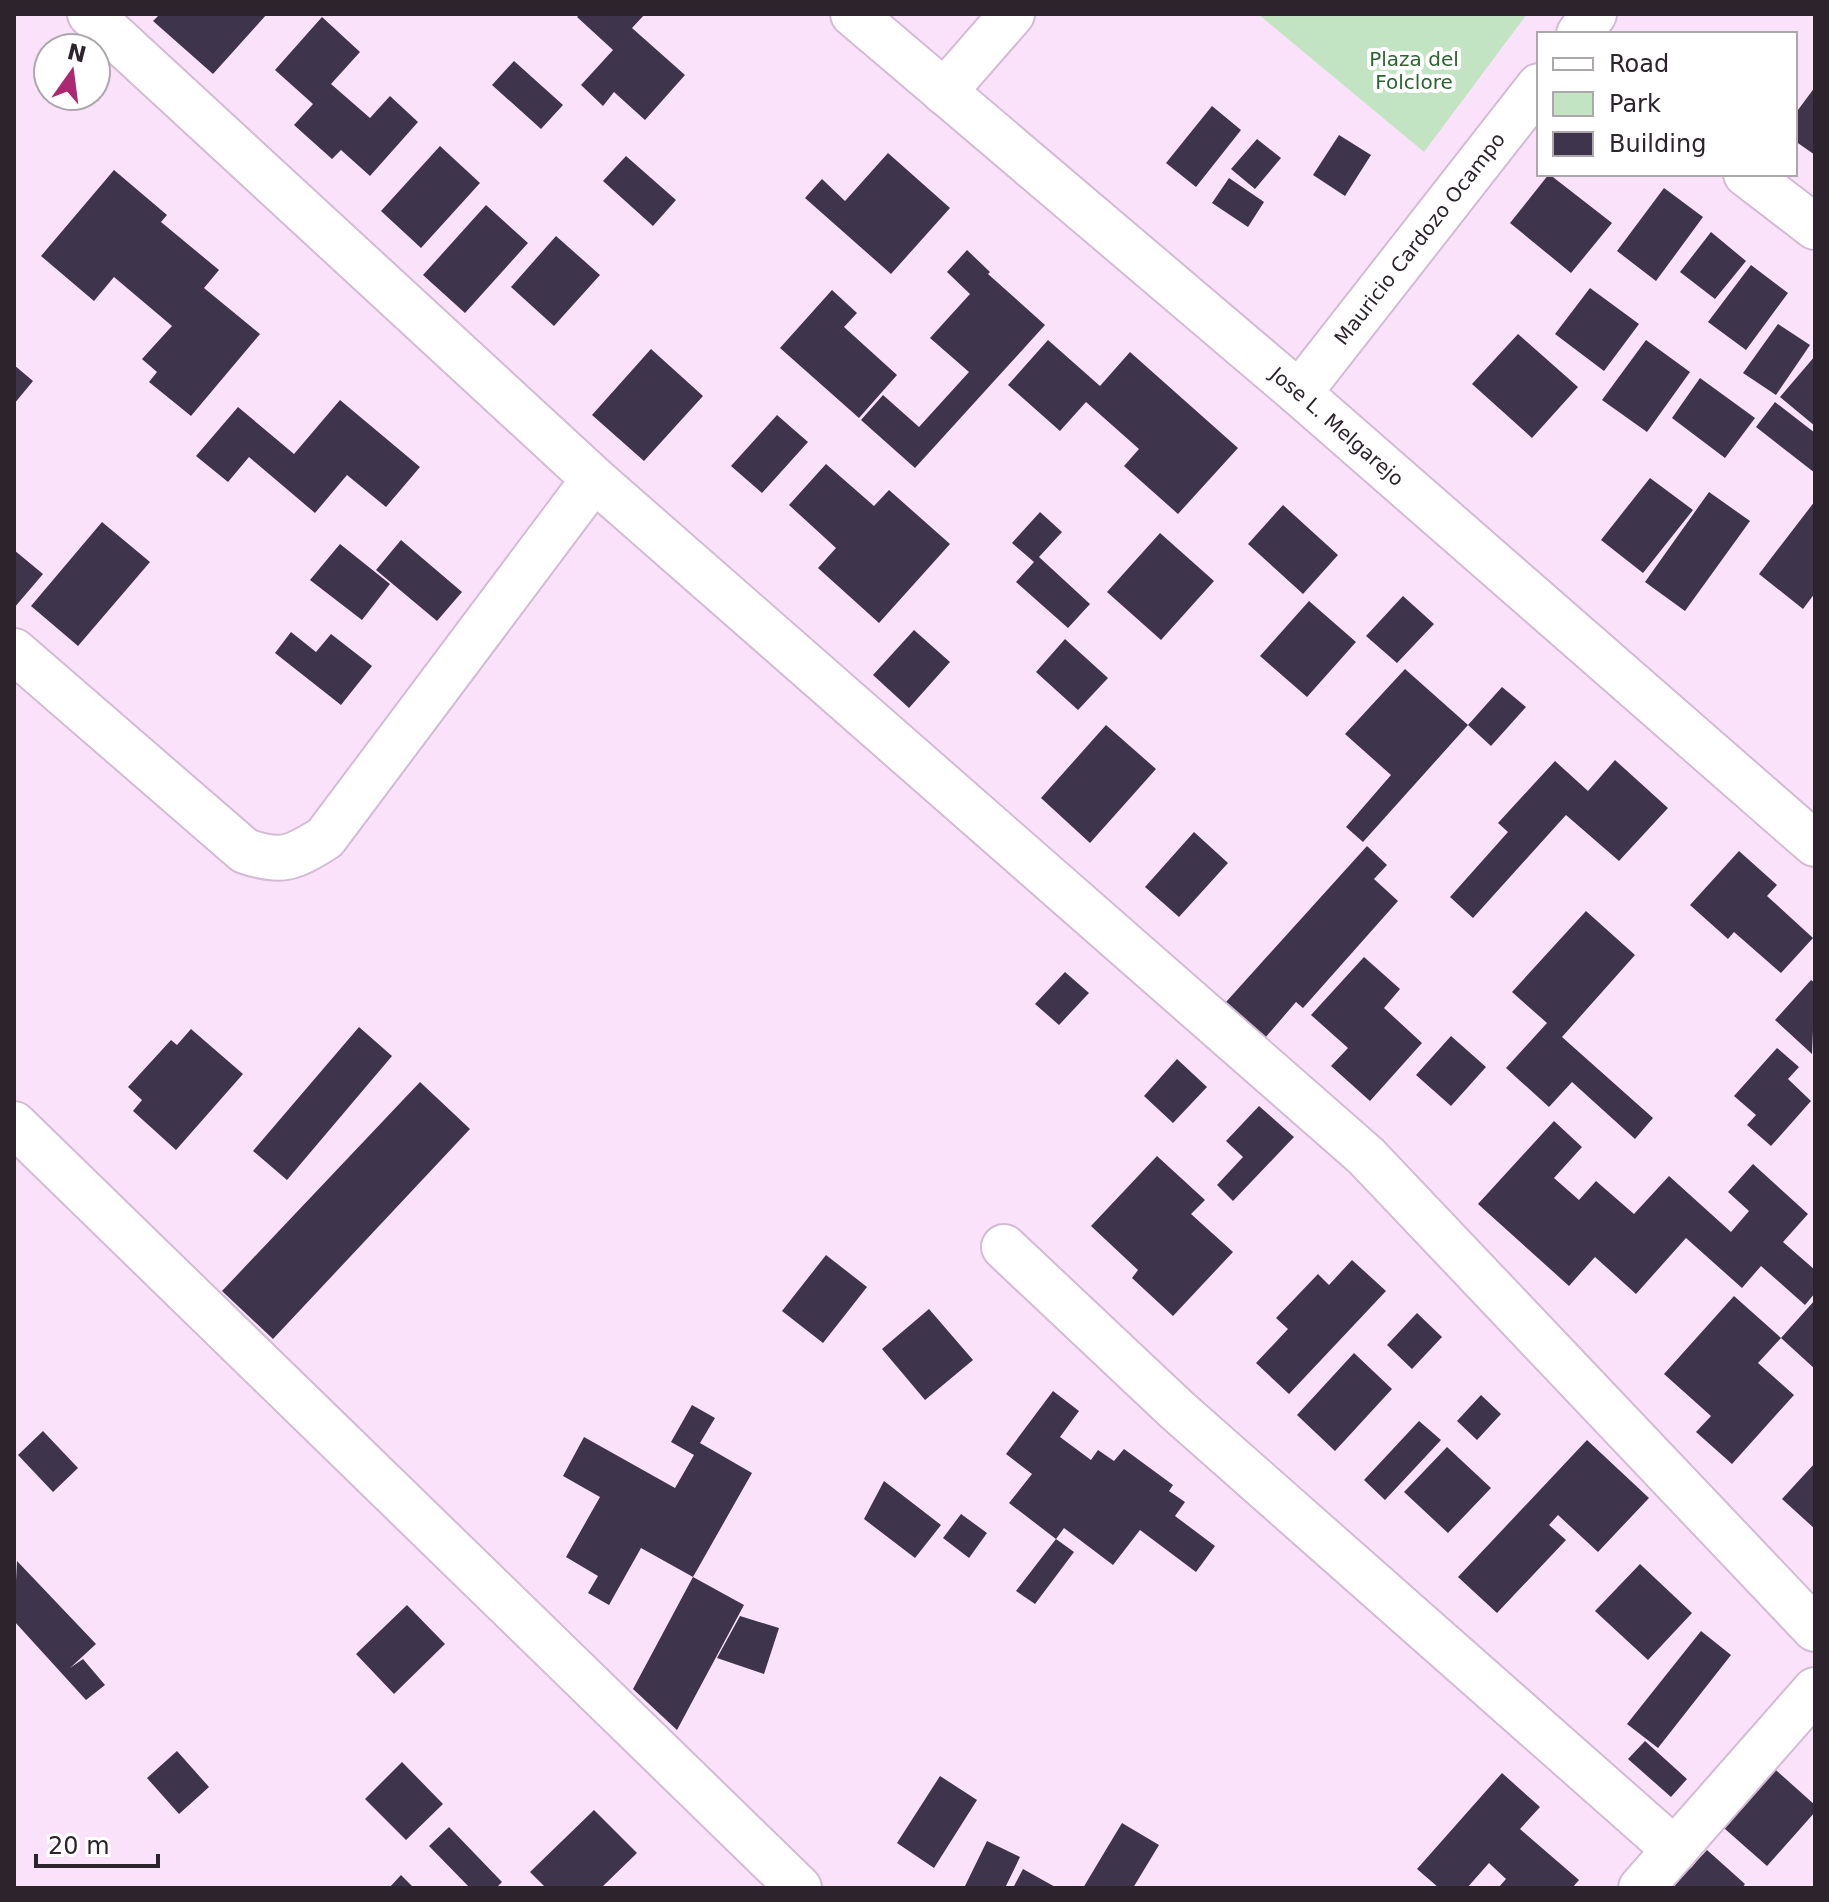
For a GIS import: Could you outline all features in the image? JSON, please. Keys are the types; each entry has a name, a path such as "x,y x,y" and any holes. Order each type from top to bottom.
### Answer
{"street":[{"path":"90,14 594,479 1366,1156 1815,1629"},
{"name":"Jose L. Melgarejo","path":"853,14 1299,393 1815,844"},
{"path":"944,92 1012,14"},
{"path":"1580,32 1594,14"},
{"name":"Mauricio Cardozo Ocampo","path":"1299,393 1537,89"},
{"path":"1749,176 1815,227"},
{"path":"14,651 245,851 266,859 293,858 325,838 594,479"},
{"path":"14,1124 799,1888"},
{"path":"1004,1247 1177,1410 1675,1850"},
{"path":"1641,1888 1815,1690"}],"green space":[{"name":"Plaza del Folclore","path":"1258,14 1527,14 1424,152"}],"building":[{"path":"160,14 267,14 213,74 153,21"},
{"path":"580,14 645,14 632,28 685,75 645,120 614,92 603,106 581,85 613,50 577,17"},
{"path":"322,17 360,52 331,84 370,118 390,96 418,122 370,176 341,150 332,159 294,125 313,104 275,70"},
{"path":"514,61 563,105 541,129 492,85"},
{"path":"1815,87 1815,155 1797,142 1797,111"},
{"path":"1212,106 1241,130 1196,187 1166,163"},
{"path":"1339,135 1371,155 1345,196 1313,175"},
{"path":"1257,139 1281,158 1255,189 1231,169"},
{"path":"440,146 480,183 421,248 381,211"},
{"path":"888,153 950,208 891,274 805,198 822,179 845,201"},
{"path":"626,156 676,200 653,226 603,181"},
{"path":"114,170 167,215 161,222 219,270 204,288 260,334 191,416 149,382 157,372 142,359 172,326 114,277 94,301 41,256"},
{"path":"1547,176 1552,176 1612,223 1571,273 1510,223"},
{"path":"1229,178 1264,202 1248,227 1212,203"},
{"path":"1664,188 1703,217 1656,281 1617,251"},
{"path":"486,205 528,243 465,313 423,275"},
{"path":"1711,232 1746,261 1715,299 1680,272"},
{"path":"556,236 600,275 554,326 511,287"},
{"path":"967,250 990,272 988,274 1045,325 915,468 861,420 883,395 919,427 969,372 930,338 970,294 947,272"},
{"path":"1751,265 1788,293 1746,350 1708,322"},
{"path":"1590,288 1639,324 1604,371 1555,334"},
{"path":"832,290 857,313 844,327 897,375 859,418 780,348"},
{"path":"1778,324 1810,345 1776,395 1743,373"},
{"path":"1518,334 1578,387 1532,438 1472,384"},
{"path":"1048,340 1100,386 1130,352 1238,448 1178,514 1124,466 1139,449 1086,402 1060,431 1008,385"},
{"path":"1646,340 1690,372 1647,432 1602,400"},
{"path":"651,349 703,396 644,461 592,415"},
{"path":"1815,356 1815,426 1780,397"},
{"path":"14,365 33,381 14,404"},
{"path":"1700,378 1755,418 1725,458 1672,418"},
{"path":"340,400 420,467 386,507 347,475 315,513 249,457 228,482 196,456 238,407 294,454"},
{"path":"1775,402 1815,433 1815,473 1756,427"},
{"path":"777,415 808,442 762,493 731,466"},
{"path":"826,464 874,506 889,490 950,544 879,623 818,568 836,548 789,505"},
{"path":"1650,478 1693,510 1643,573 1601,540"},
{"path":"1709,492 1750,521 1685,611 1645,582"},
{"path":"1815,501 1815,593 1803,609 1759,574"},
{"path":"1283,505 1338,555 1303,594 1248,544"},
{"path":"1040,512 1062,532 1039,557 1090,604 1068,628 1016,582 1034,562 1012,543"},
{"path":"102,522 150,562 78,646 31,606"},
{"path":"1160,533 1214,581 1161,640 1107,592"},
{"path":"401,540 462,592 437,621 376,570"},
{"path":"340,544 390,584 362,620 310,580"},
{"path":"14,550 43,574 14,608"},
{"path":"1403,596 1434,624 1397,663 1366,636"},
{"path":"1309,601 1356,642 1307,697 1260,656"},
{"path":"914,630 950,662 909,708 873,675"},
{"path":"291,632 316,652 331,634 372,666 341,705 275,653"},
{"path":"1065,639 1108,678 1078,710 1036,672"},
{"path":"1405,669 1468,725 1363,842 1346,827 1391,775 1345,734"},
{"path":"1502,687 1526,707 1491,746 1468,725"},
{"path":"1106,725 1156,769 1090,843 1041,798"},
{"path":"1615,760 1668,808 1619,861 1566,815 1473,918 1450,897 1508,832 1498,823 1555,761 1588,791"},
{"path":"1194,832 1228,863 1179,917 1145,887"},
{"path":"1367,846 1387,865 1374,879 1398,901 1303,1008 1296,1002 1265,1038 1226,1002"},
{"path":"1739,851 1777,885 1767,896 1813,938 1781,973 1734,932 1728,939 1690,905"},
{"path":"1586,911 1635,955 1562,1037 1653,1118 1635,1139 1572,1082 1549,1107 1506,1068 1547,1023 1512,992"},
{"path":"1364,957 1400,989 1384,1008 1422,1043 1370,1101 1331,1066 1348,1048 1311,1015"},
{"path":"1065,972 1089,993 1059,1025 1035,1004"},
{"path":"1811,980 1815,983 1812,1054 1775,1020"},
{"path":"359,1027 392,1056 287,1180 253,1151"},
{"path":"191,1029 243,1074 176,1150 133,1111 142,1100 128,1087 171,1040 177,1045"},
{"path":"1451,1036 1486,1067 1451,1106 1416,1075"},
{"path":"1777,1048 1799,1067 1788,1079 1811,1101 1771,1146 1747,1125 1756,1115 1734,1096"},
{"path":"1177,1059 1207,1087 1173,1123 1144,1096"},
{"path":"420,1082 470,1129 273,1339 222,1291"},
{"path":"1259,1106 1294,1137 1233,1201 1217,1185 1243,1157 1226,1141"},
{"path":"1554,1121 1582,1147 1554,1178 1579,1200 1596,1181 1634,1214 1669,1176 1731,1232 1749,1211 1728,1192 1753,1164 1808,1214 1783,1242 1815,1270 1815,1293 1805,1305 1761,1266 1742,1288 1686,1238 1636,1294 1595,1257 1569,1286 1478,1204"},
{"path":"1157,1156 1205,1200 1191,1214 1233,1252 1173,1316 1132,1278 1138,1270 1091,1226"},
{"path":"826,1255 867,1287 823,1343 782,1311"},
{"path":"1352,1260 1386,1291 1289,1394 1256,1363 1288,1329 1276,1318 1318,1274 1329,1285"},
{"path":"1734,1296 1781,1338 1758,1363 1794,1395 1732,1464 1696,1432 1711,1416 1664,1374"},
{"path":"1815,1300 1815,1369 1781,1338"},
{"path":"929,1309 973,1360 925,1400 882,1349"},
{"path":"1417,1313 1442,1337 1412,1369 1387,1345"},
{"path":"1354,1353 1392,1389 1335,1451 1297,1415"},
{"path":"1053,1391 1079,1411 1060,1437 1091,1460 1098,1450 1114,1461 1124,1449 1173,1485 1169,1491 1185,1502 1175,1516 1215,1546 1196,1572 1140,1530 1113,1565 1064,1528 1056,1539 1009,1503 1032,1474 1006,1454"},
{"path":"1481,1395 1501,1414 1477,1440 1457,1421"},
{"path":"692,1405 715,1418 700,1443 752,1473 693,1577 641,1548 609,1605 588,1593 598,1576 566,1557 600,1497 563,1476 584,1437 675,1488 694,1455 671,1442"},
{"path":"1419,1421 1441,1440 1385,1500 1364,1480"},
{"path":"43,1431 78,1468 53,1492 18,1455"},
{"path":"1587,1440 1649,1498 1598,1552 1558,1515 1549,1525 1566,1540 1497,1613 1458,1577"},
{"path":"1447,1447 1491,1488 1448,1533 1404,1492"},
{"path":"1815,1463 1815,1529 1782,1499"},
{"path":"884,1481 941,1525 915,1558 864,1519"},
{"path":"961,1514 987,1533 969,1558 943,1538"},
{"path":"1056,1539 1074,1552 1035,1604 1016,1591"},
{"path":"17,1561 96,1644 70,1668 83,1659 105,1685 86,1700 14,1621"},
{"path":"1640,1564 1692,1613 1648,1660 1595,1611"},
{"path":"693,1577 744,1605 677,1730 633,1689"},
{"path":"407,1605 445,1644 394,1694 356,1654"},
{"path":"740,1616 779,1628 764,1674 717,1658"},
{"path":"1701,1631 1731,1655 1658,1748 1627,1724"},
{"path":"1645,1741 1687,1779 1671,1797 1628,1759"},
{"path":"177,1751 209,1787 179,1814 147,1778"},
{"path":"402,1762 443,1804 406,1840 365,1799"},
{"path":"1768,1763 1815,1805 1815,1812 1767,1866 1716,1821"},
{"path":"1502,1773 1540,1807 1520,1829 1579,1880 1572,1888 1498,1888 1506,1879 1489,1863 1467,1888 1439,1888 1417,1869"},
{"path":"940,1776 977,1800 934,1868 897,1843"},
{"path":"594,1810 637,1853 601,1888 546,1888 530,1872"},
{"path":"1122,1823 1159,1845 1133,1888 1083,1888"},
{"path":"449,1827 502,1882 496,1888 470,1888 429,1846"},
{"path":"987,1841 1020,1857 1005,1888 964,1888"},
{"path":"1707,1850 1745,1884 1742,1888 1672,1888"},
{"path":"1023,1869 1057,1888 1013,1888"},
{"path":"401,1875 414,1888 389,1888"}]}
